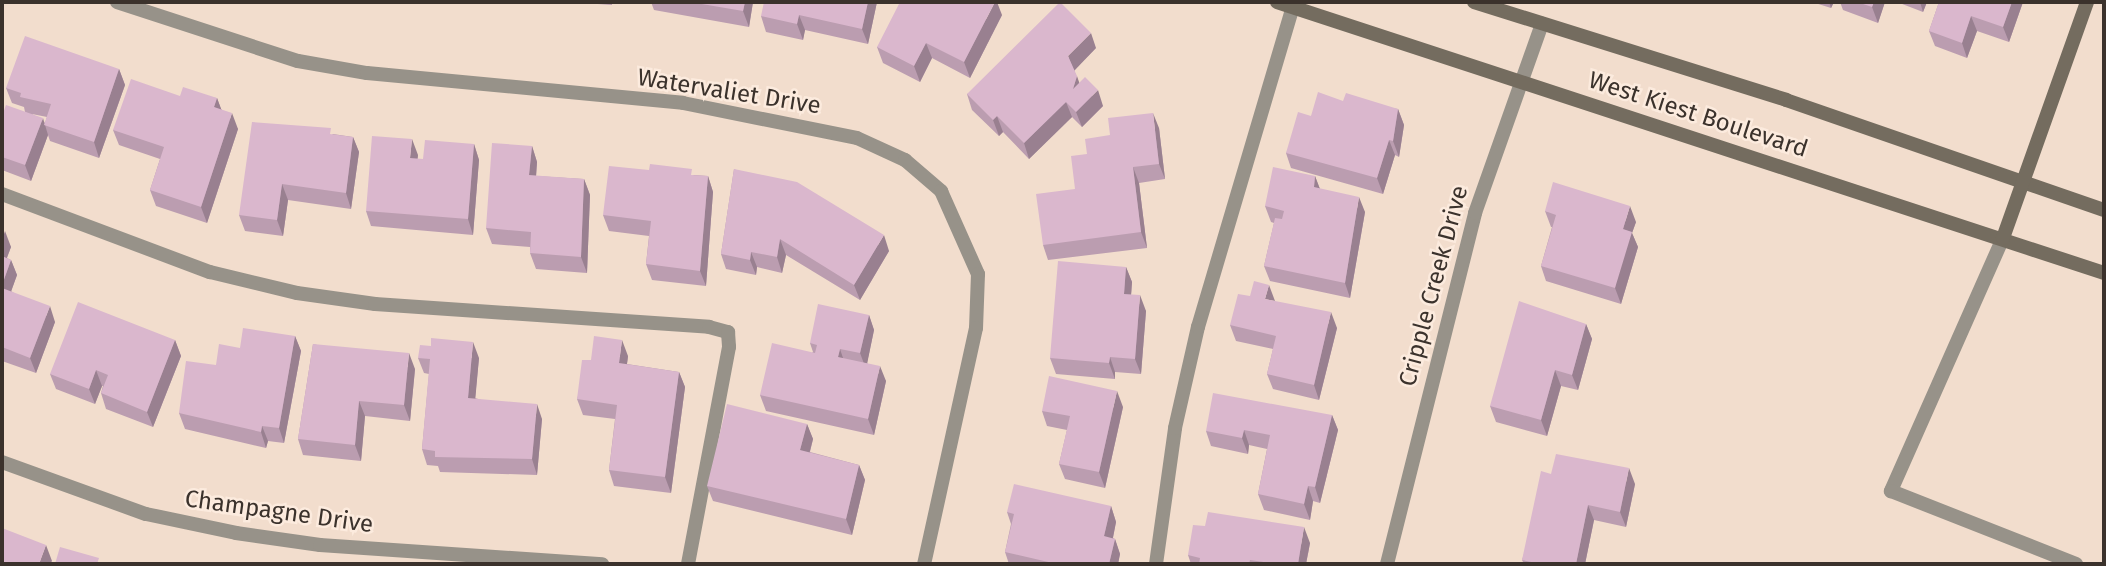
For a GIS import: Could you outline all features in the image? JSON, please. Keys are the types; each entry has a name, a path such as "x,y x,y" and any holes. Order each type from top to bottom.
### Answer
{"main road":[{"name":"West Kiest Boulevard","path":"1277,2 2004,237 2104,273"},
{"name":"West Kiest Boulevard","path":"1474,2 1786,100 2104,210"},
{"path":"2004,237 2087,2"}],"street":[{"name":"Watervaliet Drive","path":"117,2 298,61 367,73 683,103 857,138 905,160 941,191 978,274 976,328 924,564"},
{"path":"1156,564 1175,428 1198,327 1293,7"},
{"name":"Cripple Creek Drive","path":"1387,564 1475,213 1542,24"},
{"path":"2,194 210,272 297,293 375,304 709,327 728,332 729,347 688,564"},
{"path":"2004,237 1891,491 2076,564"},
{"name":"Champagne Drive","path":"2,462 146,514 236,533 320,545 602,564"}],"building":[{"path":"690,2 745,2 743,11"},
{"path":"764,2 868,2 862,29 799,15 797,24 761,16"},
{"path":"900,2 995,2 964,62 926,43 914,66 877,47"},
{"path":"1060,2 1091,33 1068,56 1077,76 1073,89 1085,77 1098,90 1076,112 1066,102 1024,143 997,116 993,120 967,94"},
{"path":"1857,2 1874,2 1872,7"},
{"path":"1939,2 2012,2 2003,27 1971,16 1962,43 1929,31"},
{"path":"25,36 119,69 94,142 44,125 51,104 20,97 21,93 6,88"},
{"path":"131,79 180,96 183,87 217,98 214,107 232,113 201,207 150,190 164,147 113,130"},
{"path":"1318,92 1343,101 1346,93 1398,109 1393,141 1389,140 1377,178 1286,153 1298,112 1311,116"},
{"path":"6,105 43,118 25,165 2,157 2,116"},
{"path":"1153,113 1159,164 1133,167 1141,232 1043,245 1036,194 1075,189 1071,156 1087,154 1085,139 1110,135 1108,118"},
{"path":"252,122 331,128 330,134 353,137 346,193 282,184 277,220 239,215"},
{"path":"372,136 412,139 410,158 423,159 425,140 474,144 468,219 366,211"},
{"path":"492,143 532,146 529,175 584,179 581,257 530,253 531,232 486,228"},
{"path":"650,164 692,169 691,175 708,176 700,271 646,264 651,221 603,215 609,166 649,170"},
{"path":"1273,167 1315,176 1314,187 1359,197 1345,283 1264,266 1275,218 1282,219 1284,211 1265,206"},
{"path":"734,169 797,182 884,235 854,285 780,239 777,257 751,252 750,260 721,254"},
{"path":"1553,182 1630,206 1623,229 1632,232 1615,288 1541,266 1556,215 1545,211"},
{"path":"2,256 11,260 2,285"},
{"path":"1058,261 1126,267 1124,294 1140,295 1135,359 1110,357 1109,363 1050,358"},
{"path":"1254,281 1269,285 1265,299 1331,312 1314,385 1267,374 1276,336 1230,325 1238,294 1250,296"},
{"path":"2,288 50,306 30,358 2,347"},
{"path":"1519,301 1586,324 1572,375 1555,370 1541,420 1490,406"},
{"path":"78,302 175,340 147,412 101,393 108,375 96,370 89,389 50,374"},
{"path":"818,304 869,315 860,353 840,349 838,357 880,366 868,419 760,395 772,343 815,353 817,345 810,343"},
{"path":"243,328 295,336 279,428 262,426 261,432 179,413 186,361 216,365 219,344 240,348"},
{"path":"594,336 622,340 619,363 679,372 665,477 609,470 617,405 577,399 582,360 591,360"},
{"path":"431,338 473,342 468,398 537,404 532,459 435,457 435,451 422,449 430,359 418,358 420,345 431,346"},
{"path":"313,344 409,353 404,405 359,401 355,445 298,439"},
{"path":"1049,376 1117,391 1099,472 1059,464 1070,416 1042,411"},
{"path":"1213,393 1332,415 1315,487 1308,486 1304,504 1258,494 1270,435 1244,430 1242,438 1206,431"},
{"path":"727,404 807,424 800,450 859,465 846,519 707,486"},
{"path":"1556,454 1629,468 1620,512 1588,505 1576,564 1541,564 1522,560 1541,471 1551,474"},
{"path":"1014,484 1111,506 1104,536 1115,539 1109,564 1057,564 1005,552 1014,514 1007,512"},
{"path":"1208,512 1304,527 1298,564 1250,560 1249,564 1199,564 1200,558 1188,555 1193,525 1205,526"},
{"path":"2,528 46,545 39,564 2,564"},
{"path":"60,547 99,558 97,564 55,564"}]}
